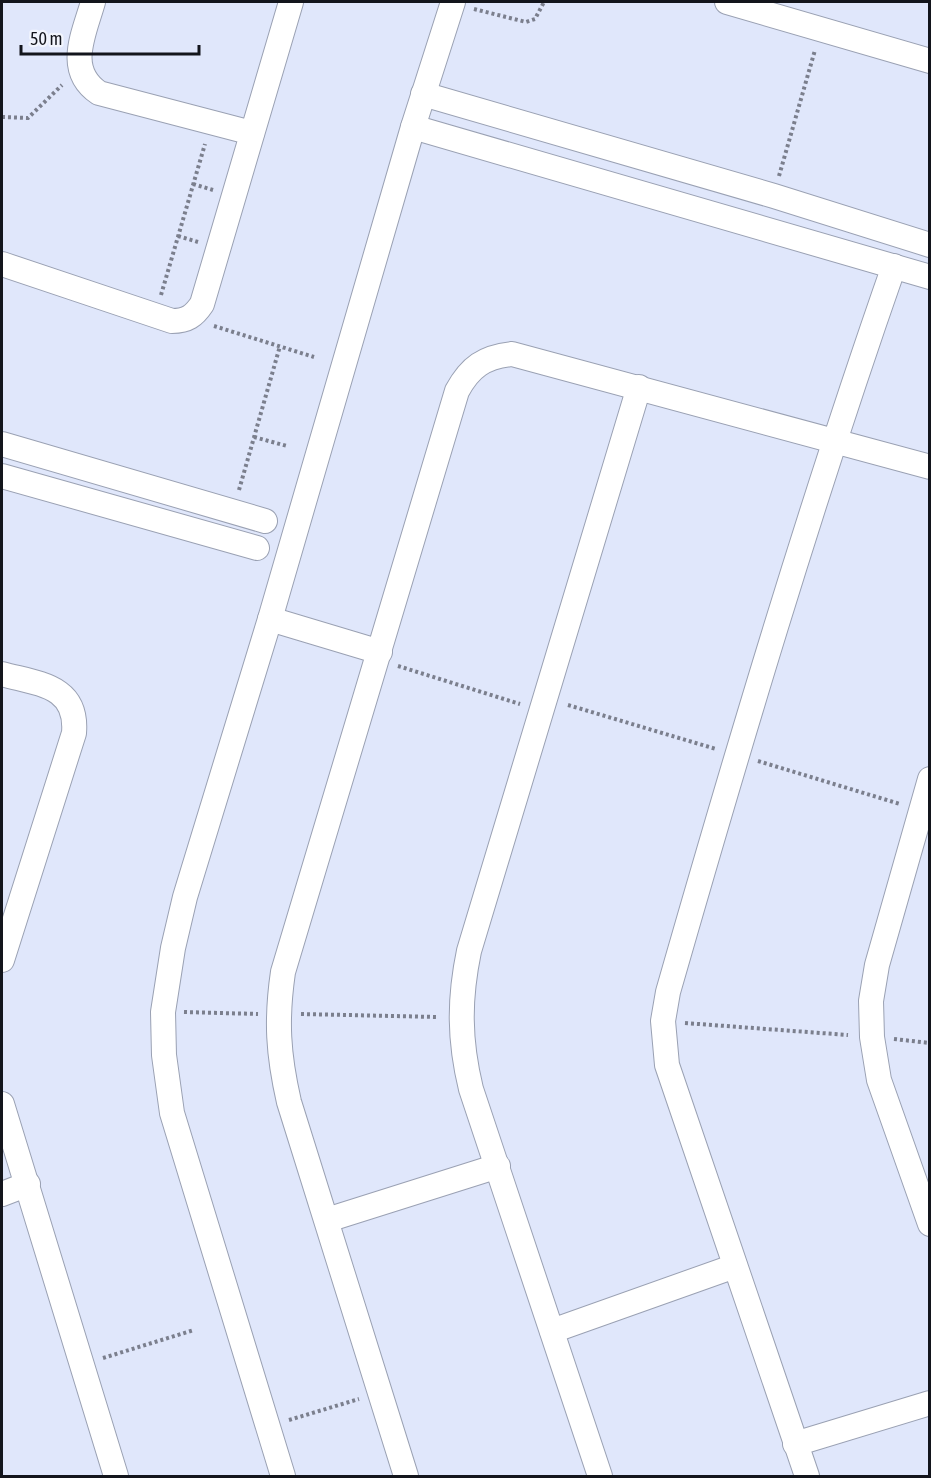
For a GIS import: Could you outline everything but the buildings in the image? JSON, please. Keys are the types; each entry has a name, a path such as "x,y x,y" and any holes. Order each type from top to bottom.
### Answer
{"street":[{"path":"93,2 78,55 78,67 89,87 99,93 252,133"},
{"path":"2,264 172,321 188,318 202,304 291,2"},
{"path":"283,1476 172,1113 164,1055 163,1011 173,948 185,897 270,619 413,126 452,2"},
{"path":"727,2 930,61"},
{"path":"423,94 774,196 930,245"},
{"path":"413,126 930,277"},
{"path":"807,1476 668,1065 663,1021 669,992 733,766 833,440 894,266"},
{"path":"406,1476 289,1102 279,1059 277,1014 283,972 457,391 465,375 478,363 494,356 512,354 930,467"},
{"path":"600,1476 469,1080 462,1053 460,1018 462,984 469,951 544,711 639,387"},
{"path":"2,444 265,521"},
{"path":"2,476 257,548"},
{"path":"130,513 138,484"},
{"path":"270,619 379,656"},
{"path":"2,674 52,688 64,695 71,706 75,720 74,733 2,960"},
{"path":"930,780 878,966 871,1001 872,1037 879,1080 930,1224"},
{"path":"2,1104 116,1476"},
{"path":"327,1220 498,1166"},
{"path":"2,1194 28,1184"},
{"path":"552,1331 735,1266"},
{"path":"795,1444 930,1403"}],"path":[{"path":"452,2 526,22 535,19 544,2"},
{"path":"774,196 821,29"},
{"path":"2,117 28,118 78,67"},
{"path":"155,315 211,123"},
{"path":"188,318 314,357"},
{"path":"232,512 280,346"},
{"path":"254,436 287,446"},
{"path":"379,656 544,711"},
{"path":"163,1011 460,1018"},
{"path":"663,1021 930,1043"},
{"path":"82,1364 194,1330"},
{"path":"267,1426 380,1392"}]}
